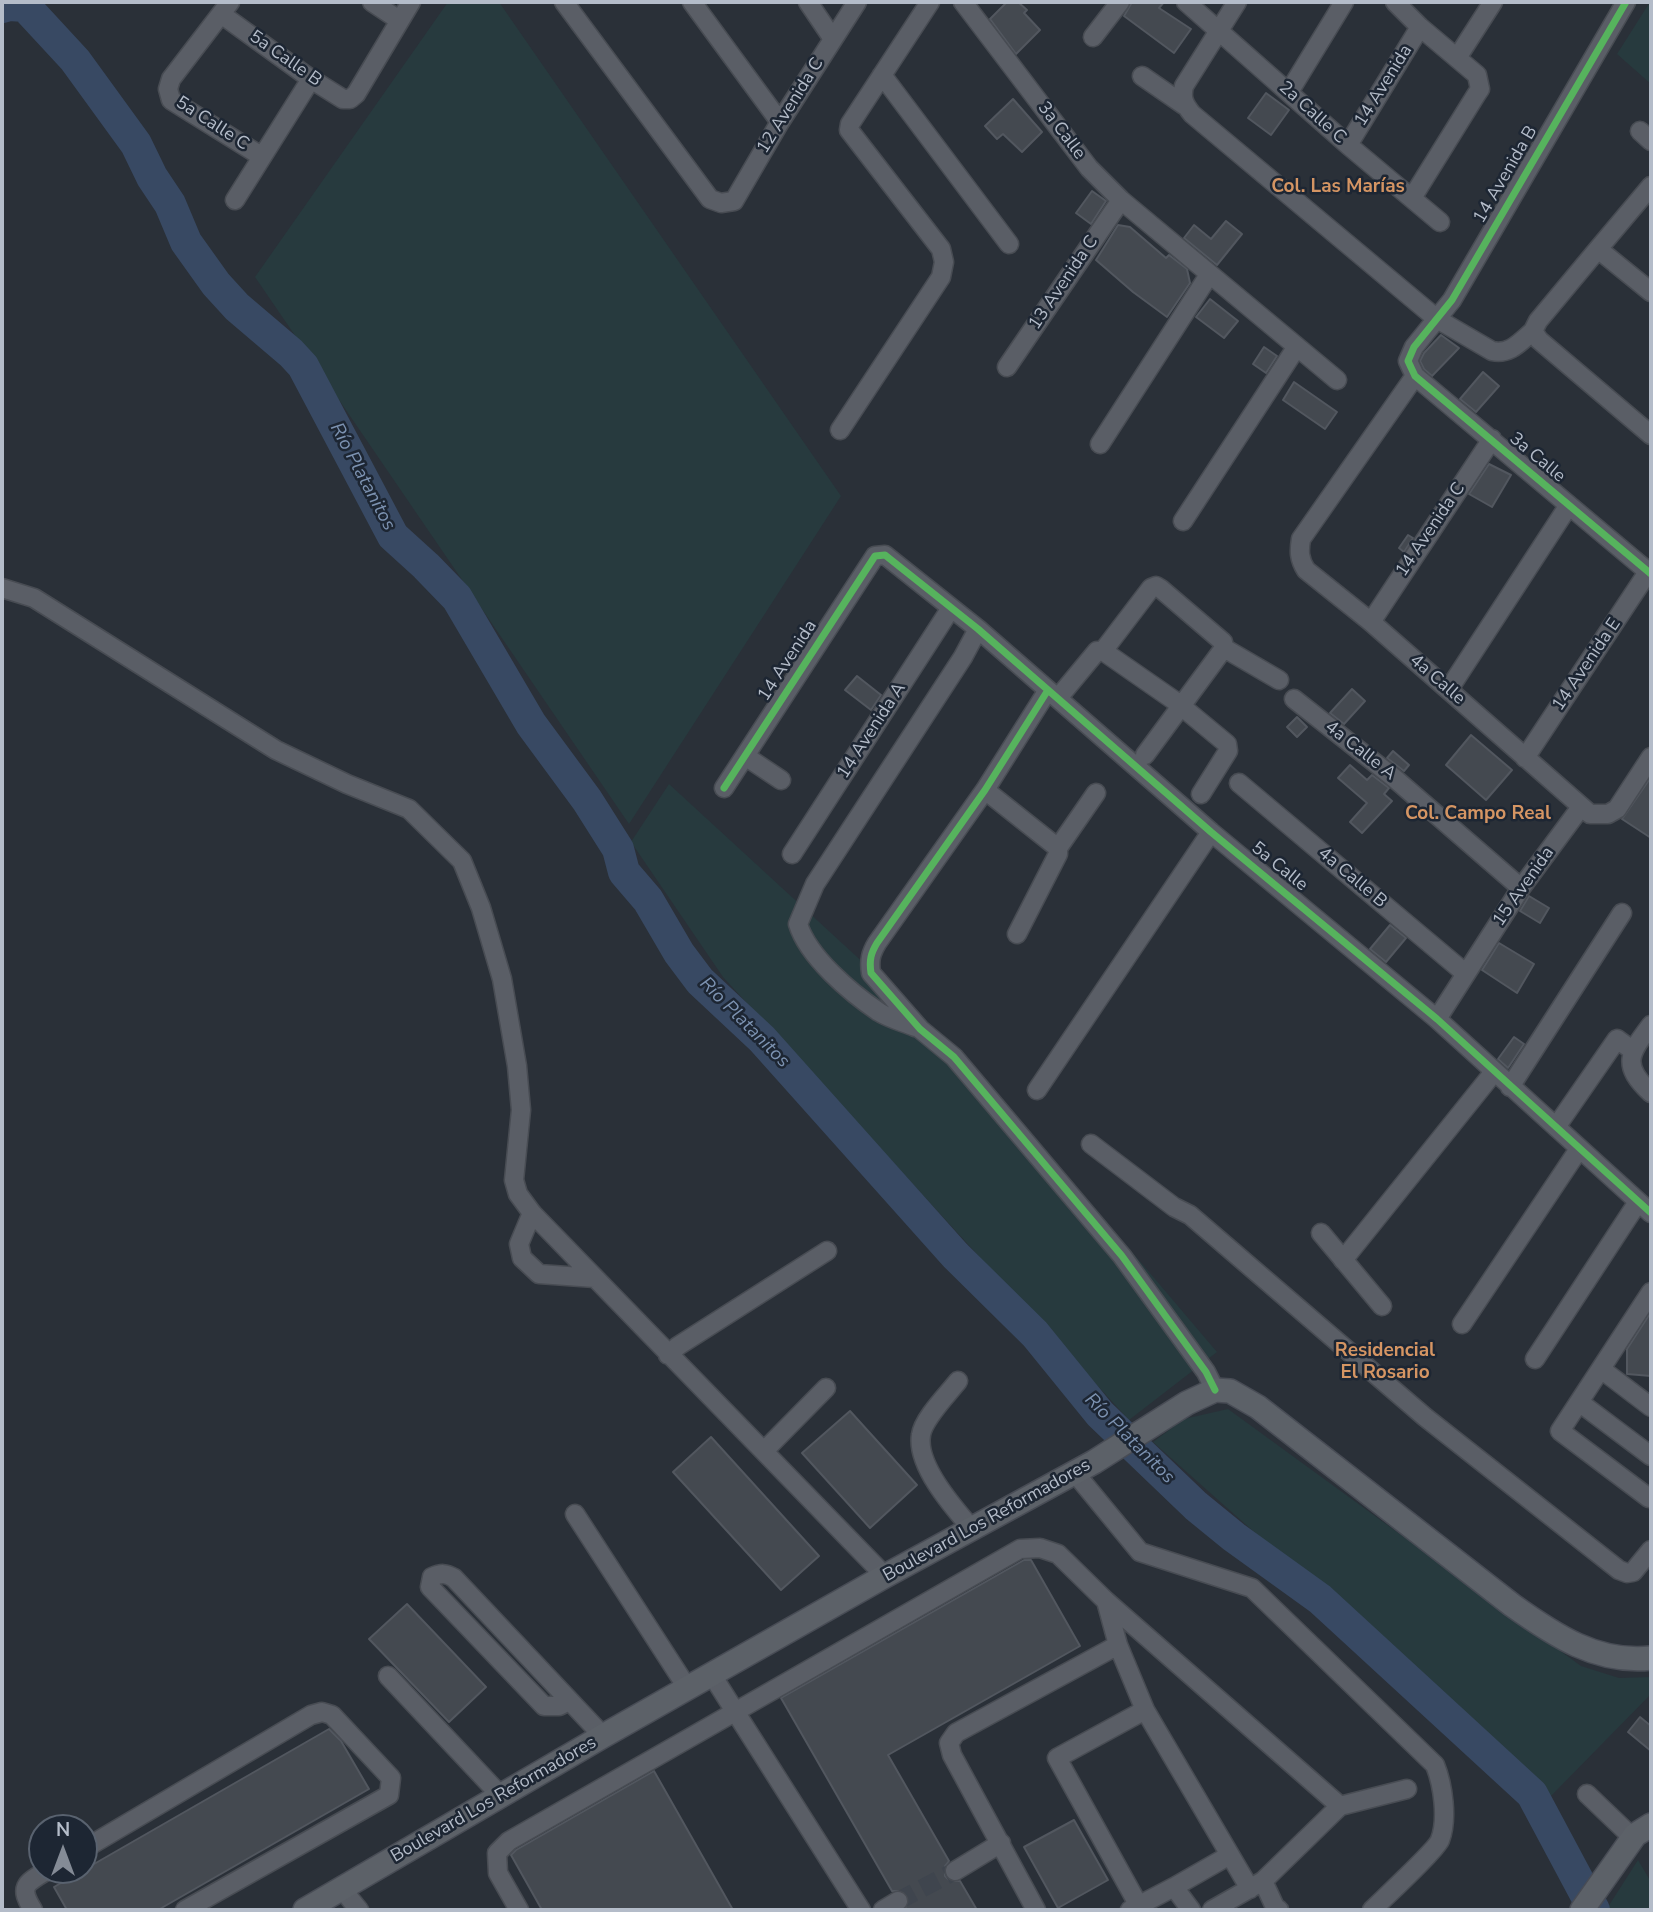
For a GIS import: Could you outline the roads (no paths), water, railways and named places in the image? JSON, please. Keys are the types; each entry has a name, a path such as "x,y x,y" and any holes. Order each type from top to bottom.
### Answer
{"main road":[{"name":"Boulevard Los Reformadores","path":"305,1910 885,1576 1085,1468 1187,1403 1215,1390"},
{"path":"1215,1390 1230,1391 1258,1407 1555,1636 1595,1654 1640,1660 1651,1658"},
{"path":"1582,1910 1610,1869 1640,1833 1651,1810"}],"street":[{"path":"372,2 399,20 411,2"},
{"name":"12 Avenida C","path":"564,2 710,199 721,203 734,201 780,122 857,2"},
{"path":"692,2 780,122"},
{"path":"808,2 833,39"},
{"path":"840,430 941,277 944,262 942,250 849,130 850,124 930,2"},
{"name":"3a Calle","path":"963,2 1089,168 1121,200 1337,380"},
{"path":"1093,37 1120,2"},
{"name":"2a Calle C","path":"1186,2 1440,222"},
{"path":"1183,100 1188,76 1237,2"},
{"path":"1395,2 1477,75 1480,82 1476,95 1412,198"},
{"path":"1457,58 1493,2"},
{"name":"14 Avenida B","path":"1299,551 1307,528 1412,369 1414,347 1452,300 1626,2"},
{"path":"1289,92 1342,3"},
{"name":"5a Calle B","path":"225,8 311,79 343,99 350,99 356,94 399,20"},
{"name":"5a Calle C","path":"225,8 171,79 168,89 171,100 261,156"},
{"name":"14 Avenida","path":"1348,145 1420,27"},
{"path":"882,75 1009,244"},
{"path":"1142,76 1183,100 1192,114 1437,319 1500,353 1510,350 1533,331 1538,321 1651,186"},
{"path":"235,200 311,79"},
{"name":"13 Avenida C","path":"1007,367 1121,200"},
{"path":"1598,249 1651,292"},
{"path":"1100,444 1209,275"},
{"path":"1533,331 1539,341 1651,435"},
{"path":"1183,521 1296,348"},
{"name":"3a Calle","path":"1412,369 1650,573"},
{"name":"14 Avenida C","path":"1371,622 1492,439"},
{"path":"1448,690 1569,505"},
{"name":"4a Calle","path":"1299,551 1306,570 1371,622 1581,807"},
{"name":"14 Avenida","path":"724,788 875,556 880,555"},
{"name":"5a Calle","path":"880,555 885,555 978,629 1211,832 1437,1019 1645,1208"},
{"name":"14 Avenida E","path":"1525,758 1650,573"},
{"path":"1103,651 1151,588 1156,586 1223,642 1224,648 1145,755"},
{"path":"2,588 34,598 276,750 347,784 409,809 462,861 481,908 502,979 517,1066 521,1110 514,1180 518,1194 532,1213 668,1355 885,1576"},
{"name":"14 Avenida A","path":"792,854 951,608"},
{"path":"920,1029 881,1013 840,982 802,938 798,924 815,884 978,629"},
{"path":"1224,648 1279,680"},
{"path":"1201,794 1228,751 1227,744 1180,706 1103,651 1097,651 1053,694 871,953 869,963 871,973 920,1029 954,1057 1122,1256 1206,1372 1215,1390"},
{"name":"4a Calle A","path":"1294,699 1394,776 1521,888"},
{"path":"745,756 781,780"},
{"path":"1581,807 1590,814 1599,816 1617,809 1651,757"},
{"name":"4a Calle B","path":"1239,782 1465,972"},
{"path":"985,790 1058,848"},
{"path":"1017,934 1058,854 1058,848 1096,793"},
{"name":"15 Avenida","path":"1437,1019 1521,888 1581,807"},
{"path":"1037,1090 1211,832"},
{"path":"1510,1087 1622,913"},
{"path":"1651,1025 1632,1050 1630,1059 1636,1080 1651,1093"},
{"path":"1556,1127 1617,1039 1632,1050"},
{"path":"1343,1260 1494,1072"},
{"path":"1091,1144 1174,1207 1190,1215 1425,1417 1619,1570 1633,1572 1651,1550"},
{"path":"1462,1324 1579,1149"},
{"path":"1535,1359 1645,1208"},
{"path":"532,1213 519,1244 522,1258 539,1274 595,1279"},
{"path":"1321,1233 1382,1306"},
{"path":"668,1355 827,1251"},
{"path":"1649,1498 1560,1432 1651,1292"},
{"path":"1601,1370 1651,1408"},
{"path":"958,1381 921,1433 921,1456 953,1506 972,1529"},
{"path":"764,1451 826,1388"},
{"path":"1579,1402 1651,1456"},
{"path":"1085,1468 1140,1552 1252,1588 1435,1765 1442,1783 1444,1806 1440,1841 1371,1910"},
{"path":"575,1514 688,1689"},
{"path":"519,1910 498,1873 498,1853 509,1841 1020,1549 1040,1548 1058,1553 1106,1601 1340,1806"},
{"path":"569,1701 559,1706 544,1706 430,1587 432,1577 447,1574 454,1578 603,1736"},
{"path":"1106,1601 1118,1645 1145,1710 1230,1855 1279,1910"},
{"path":"1036,1910 952,1755 949,1743 956,1733 1118,1645"},
{"path":"712,1675 861,1910"},
{"path":"388,1676 500,1796"},
{"path":"1145,1710 1056,1758 1135,1908 1230,1855"},
{"path":"98,1841 311,1715 321,1712 331,1715 391,1777 389,1795 185,1910"},
{"path":"1212,1910 1256,1885 1340,1806 1407,1789"},
{"path":"1587,1794 1640,1833"},
{"path":"955,1871 1002,1843"},
{"path":"28,1883 25,1896 33,1910"},
{"path":"1174,1887 1191,1910"},
{"path":"342,1889 359,1910"}],"waterway":[{"name":"Río Platanitos","path":"2,7 25,6 75,60 136,144 152,177 170,204 186,242 216,284 237,307 303,366 393,536 457,598 531,724 587,800 618,849 624,872 648,900 679,953 700,981 762,1039 955,1255 1035,1334 1100,1414 1196,1506 1320,1599 1532,1794 1594,1910"}],"tunnel":[{"path":"898,1901 955,1871"}],"district":[{"name":"Col. Las Marías","path":"1338,187"},
{"name":"Col. Campo Real","path":"1478,814"},
{"name":"Residencial El Rosario","path":"1385,1362"}]}
